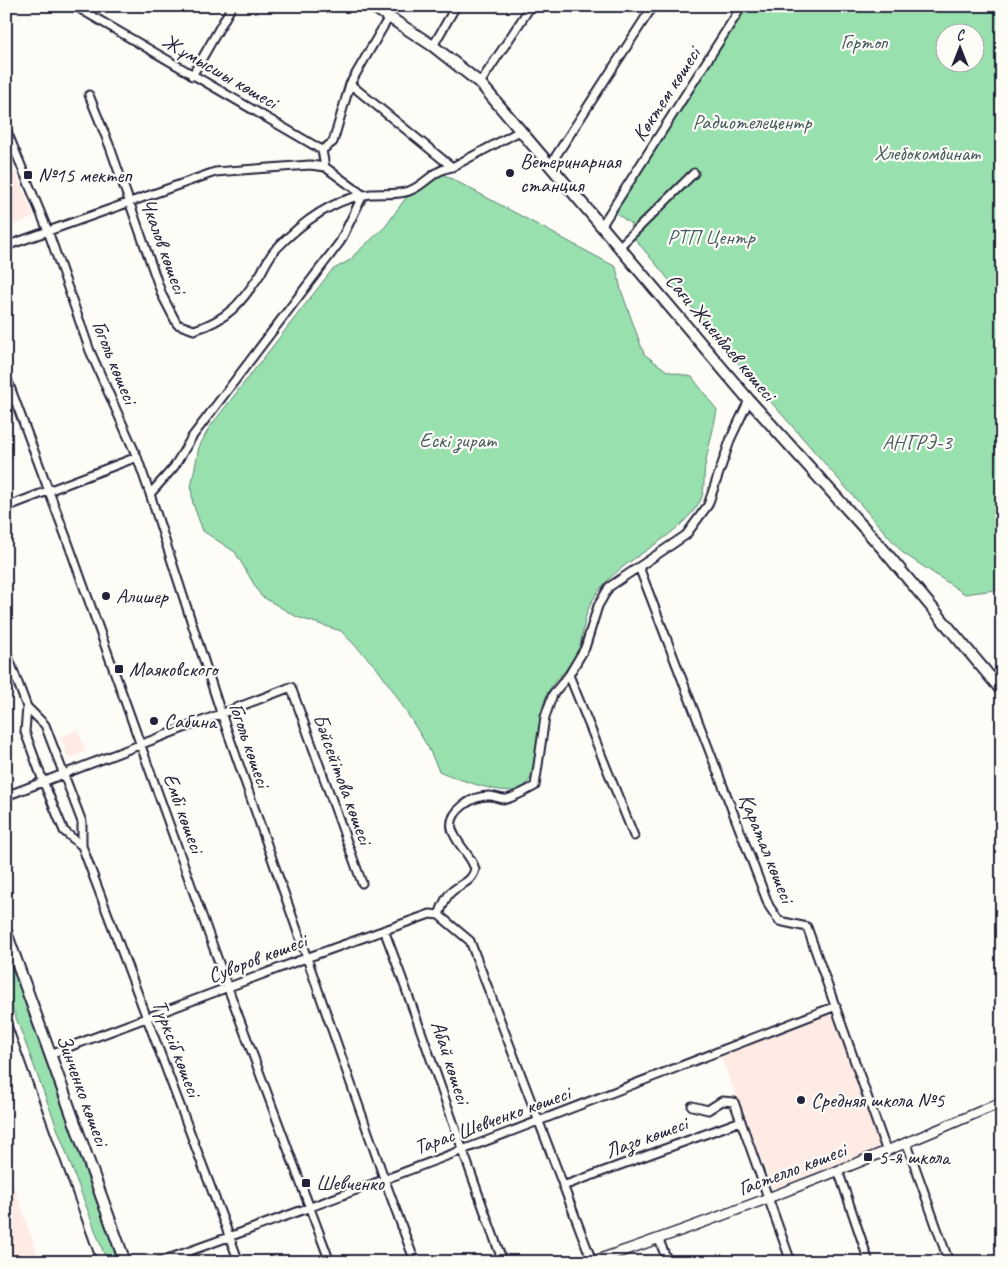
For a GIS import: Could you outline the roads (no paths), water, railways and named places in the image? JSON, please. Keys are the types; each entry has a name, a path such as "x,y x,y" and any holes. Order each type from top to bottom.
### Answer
{"main road":[{"name":"Сағи Жиенбаев көшесі","path":"372,6 433,46 480,83 749,400 882,548 1002,691"},
{"name":"Зинченко көшесі","path":"6,932 125,1262"}],"street":[{"name":"Жұмысшы көшесі","path":"75,6 192,76 322,150"},
{"path":"192,76 232,6"},
{"path":"433,46 456,6"},
{"path":"480,83 532,6"},
{"path":"550,165 654,6"},
{"name":"Көктем көшесі","path":"602,225 742,6"},
{"path":"325,167 322,150 333,142 350,84 389,17"},
{"path":"350,84 452,167"},
{"name":"Чкалов көшесі","path":"89,95 130,201 162,294 177,324 194,330 212,324 233,311 250,290 274,251 313,216 330,206 363,195"},
{"name":"Гоголь көшесі","path":"6,129 48,231 90,351 137,457 221,713 415,1262"},
{"path":"6,246 215,172 296,166 325,167 363,195 410,191 440,169 452,167 520,130"},
{"path":"620,246 694,173"},
{"path":"150,494 174,467 196,431 340,242 363,195"},
{"name":"Ембі көшесі","path":"6,376 49,490 228,988 330,1262"},
{"path":"592,1262 470,941 439,915 445,899 451,892 469,881 475,869 452,828 452,820 455,812 479,796 490,795 504,799 519,795 535,786 545,717 553,694 569,675 585,648 598,606 609,587 686,535 708,505 731,438 749,400"},
{"path":"6,507 137,457"},
{"name":"Қаратал көшесі","path":"639,567 768,906 779,921 806,927 887,1152"},
{"name":"Түрксіб көшесі","path":"6,651 27,707 45,725 64,773 82,822 82,846 239,1262"},
{"path":"569,675 634,836"},
{"name":"Бәйсейітова көшесі","path":"221,713 291,688 362,883"},
{"name":"Түрксіб көшесі","path":"27,707 24,732 43,781 64,831 82,846"},
{"path":"6,796 221,713"},
{"name":"Суворов көшесі","path":"50,1054 384,930 430,914 439,915"},
{"name":"Абай көшесі","path":"384,930 416,1013 462,1152 503,1262"},
{"name":"Тарас Шевченко көшесі","path":"159,1262 384,1178 462,1152 836,1006"},
{"name":"Лазо көшесі","path":"692,1106 708,1110 722,1101 734,1102 791,1262"},
{"name":"Гастелло көшесі","path":"592,1262 659,1240 887,1152 1002,1102"},
{"name":"Лазо көшесі","path":"563,1186 741,1121"},
{"path":"907,1144 949,1262"},
{"path":"838,1170 869,1262"},
{"path":"659,1240 668,1262"}],"railway":[{"path":"6,1009 97,1262"}],"place":[{"name":"Ветеринарная станция","path":"510,173"},
{"name":"№15 мектеп","path":"28,175"},
{"name":"Алишер","path":"106,596"},
{"name":"Маяковского","path":"119,669"},
{"name":"Сабина","path":"154,721"},
{"name":"Средняя школа №5","path":"801,1100"},
{"name":"5-я школа","path":"868,1157"},
{"name":"Шевченко","path":"306,1183"}],"park label":[{"name":"Гортоп","path":"864,42"},
{"name":"Радиотелецентр","path":"752,122"},
{"name":"Хлебокомбинат","path":"927,153"},
{"name":"РТП Центр","path":"711,237"},
{"name":"Ескі зират","path":"458,440"},
{"name":"АНГРЭ-3","path":"917,442"}]}
